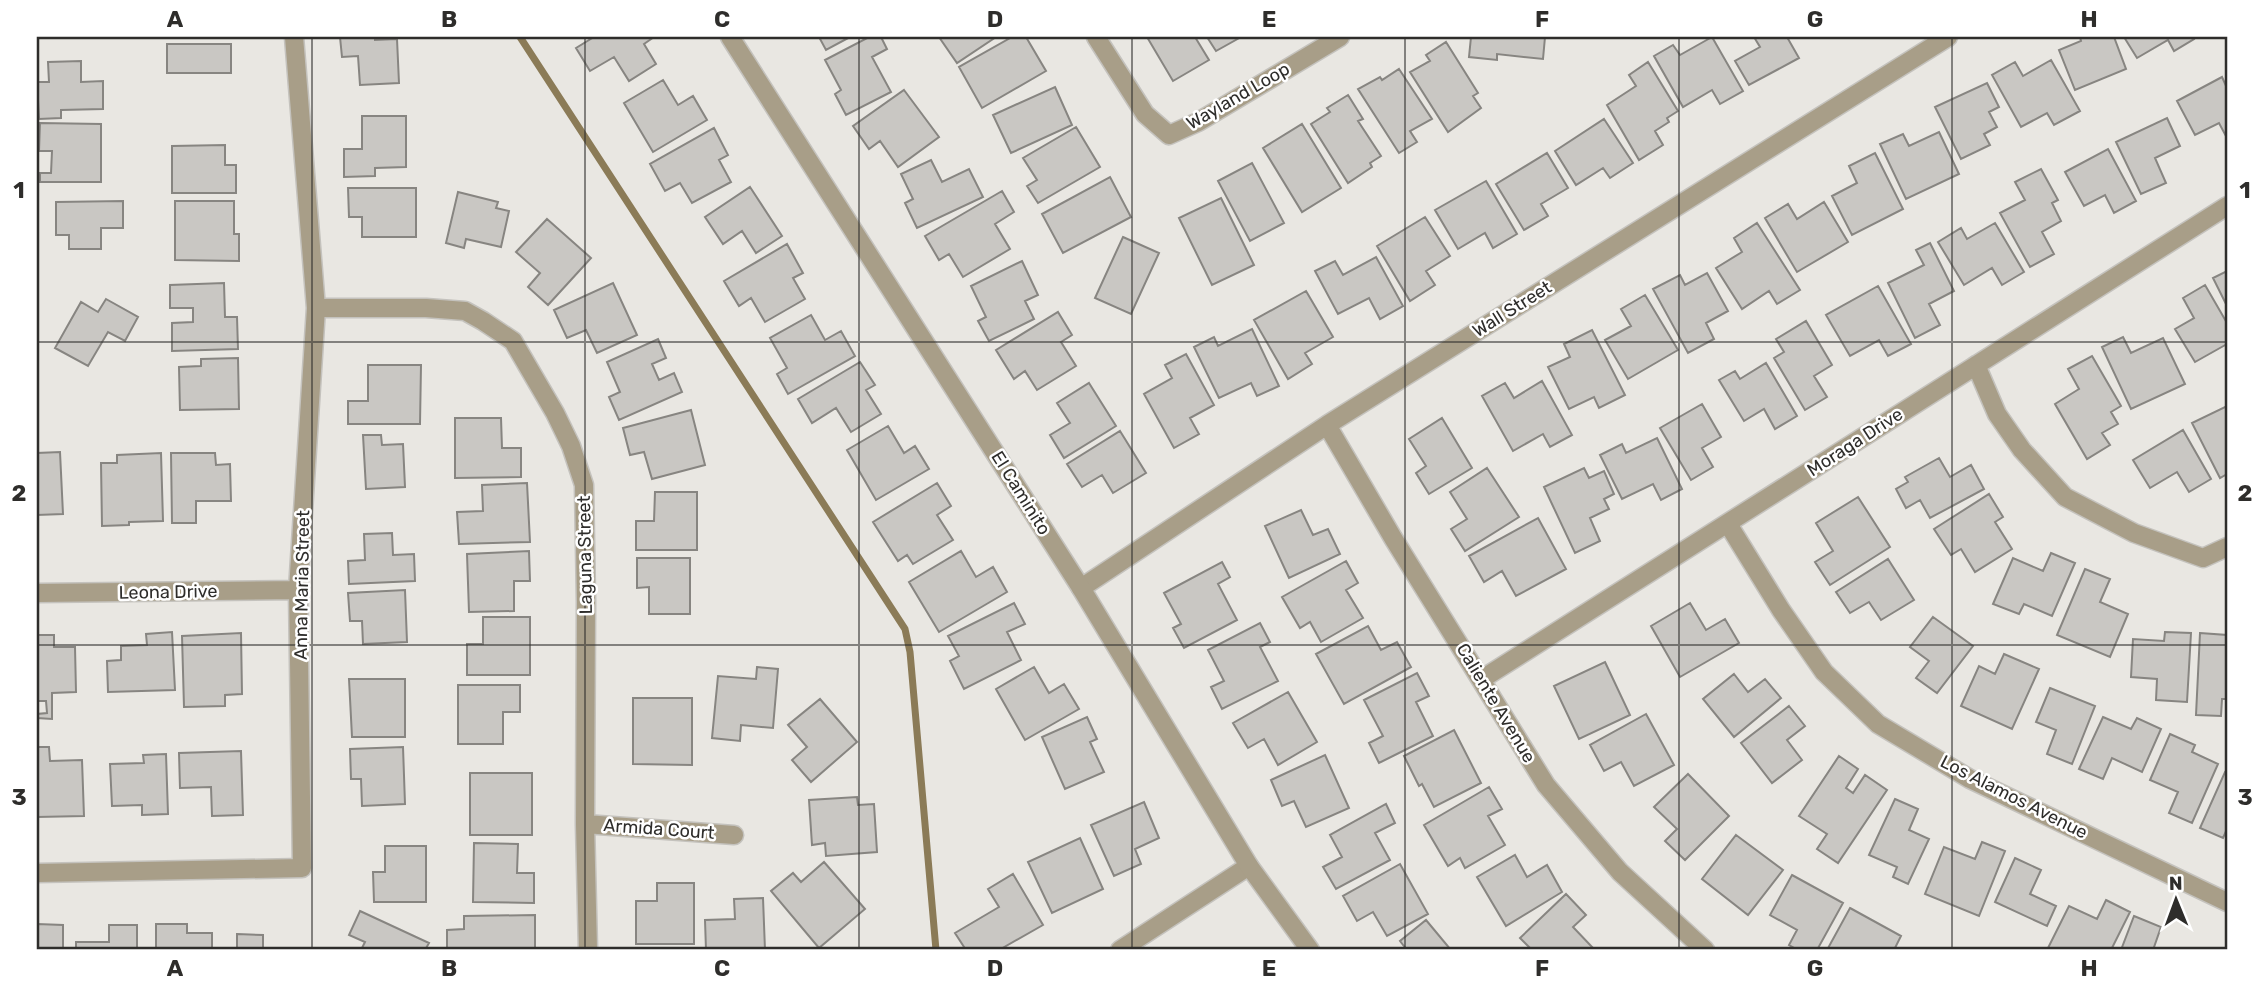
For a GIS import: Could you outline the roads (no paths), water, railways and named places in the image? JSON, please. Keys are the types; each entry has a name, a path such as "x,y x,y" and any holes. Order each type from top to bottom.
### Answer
{"street":[{"name":"Anna Maria Street","path":"37,873 302,869 298,590 316,308 294,37"},
{"name":"El Caminito","path":"730,37 1081,589 1249,866 1310,950"},
{"name":"Wayland Loop","path":"1096,37 1145,114 1169,135 1199,122 1339,37"},
{"name":"Wall Street","path":"1081,589 1327,425 1948,37"},
{"name":"Moraga Drive","path":"1482,678 2227,206"},
{"name":"Laguna Street","path":"316,308 426,308 465,311 513,341 571,446 584,485 584,824 588,950"},
{"path":"1976,365 1997,414 2022,450 2065,497 2134,533 2203,558 2227,547"},
{"name":"Caliente Avenue","path":"1327,425 1393,538 1546,785 1620,872 1705,950"},
{"name":"Los Alamos Avenue","path":"1728,524 1781,610 1824,672 1878,724 1970,779 2227,902"},
{"name":"Leona Drive","path":"37,593 298,590"},
{"name":"Armida Court","path":"584,824 734,835"},
{"path":"1120,950 1249,866"}],"waterway":[{"path":"520,37 905,629 910,652 936,950"}]}
